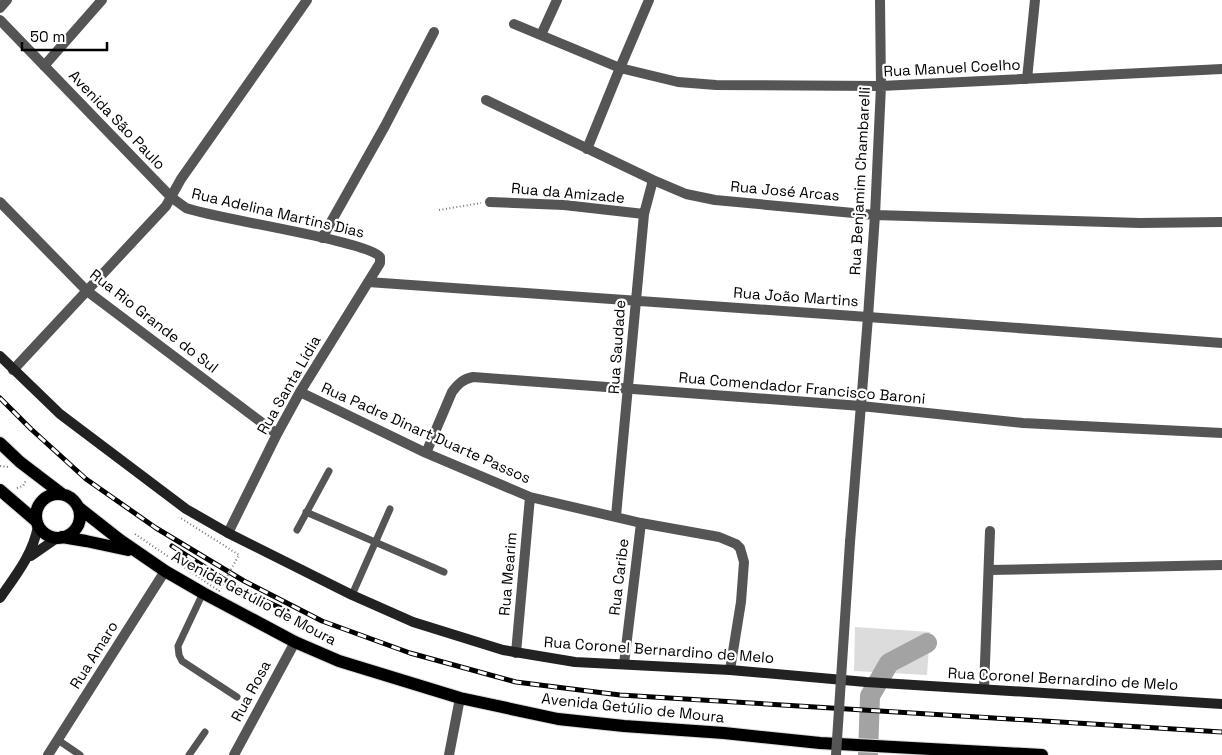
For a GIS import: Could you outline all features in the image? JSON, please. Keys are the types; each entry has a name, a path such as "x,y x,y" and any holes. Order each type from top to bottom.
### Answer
{"main road":[{"name":"Rua Coronel Bernardino de Melo","path":"0,356 60,414 186,509 228,533 352,595 413,622 516,653 575,662 730,670 866,682 1222,704"},
{"path":"0,443 62,494 72,499 78,507 80,517 77,526 70,534 59,538 28,558"},
{"path":"5,489 46,534 59,538"},
{"path":"0,598 28,558 36,536 37,510 42,500 52,495 62,494"},
{"name":"Avenida Getúlio de Moura","path":"78,507 135,551 165,571 295,642 339,661 460,698 558,719 624,726 724,733 820,743 1042,755"},
{"name":"Avenida Getúlio de Moura","path":"59,538 86,540 135,551"}],"street":[{"path":"0,8 7,0"},
{"path":"44,66 102,0"},
{"path":"14,370 160,213 181,179 307,0"},
{"path":"542,36 557,0"},
{"path":"587,149 649,0"},
{"name":"Rua Benjamim Chambarelli","path":"836,755 875,215 881,86 880,0"},
{"path":"1027,79 1035,0"},
{"name":"Avenida São Paulo","path":"0,20 171,197"},
{"name":"Rua Manuel Coelho","path":"514,24 620,68 678,82 716,85 881,86 1222,69"},
{"path":"322,238 385,126 434,32"},
{"name":"Rua José Arcas","path":"486,100 652,180 686,194 715,200 875,215 1140,223 1222,222"},
{"name":"Rua Saudade","path":"616,516 644,214 652,180"},
{"name":"Rua Adelina Martins Dias","path":"171,197 193,211 322,238 373,251 379,256"},
{"name":"Rua Rio Grande do Sul","path":"0,202 87,291 277,434"},
{"name":"Rua da Amizade","path":"490,202 564,205 644,214"},
{"name":"Rua Santa Lídia","path":"228,533 277,434 300,392 380,263 379,256"},
{"name":"Rua João Martins","path":"368,282 1222,343"},
{"name":"Rua Comendador Francisco Baroni","path":"426,453 452,392 458,384 466,378 484,377 861,406 1023,423 1222,434"},
{"name":"Rua Padre Dinart Duarte Passos","path":"300,392 426,453 530,497 641,523 719,537 736,544 740,548 744,562 744,578 730,670"},
{"name":"Rua Mearim","path":"516,653 530,497"},
{"name":"Rua Caribe","path":"624,664 641,523"},
{"path":"984,689 990,531"},
{"path":"989,570 1222,565"},
{"name":"Rua Amaro","path":"48,755 165,571"},
{"name":"Rua Rosa","path":"234,755 295,642"},
{"path":"449,755 460,698"}],"lane":[{"path":"297,530 329,470"},
{"path":"352,595 390,509"},
{"path":"306,512 444,572"},
{"path":"203,593 178,646 179,655 182,662 236,697"},
{"path":"189,755 205,732"},
{"path":"58,740 80,755"}],"path":[{"path":"439,210 490,202"},
{"path":"0,466 8,467"},
{"path":"5,489 23,486 26,480 24,474"},
{"path":"135,534 219,591 239,555 179,518"}],"shaded area":[{"path":"855,627 930,632 927,675 854,671"}],"waterway":[{"path":"868,755 870,696 889,663 927,643"}],"railway":[{"path":"0,398 86,479 156,528 244,581 322,621 410,653 516,682 620,695 1222,732"},
{"path":"172,546 238,588 287,611"}]}
